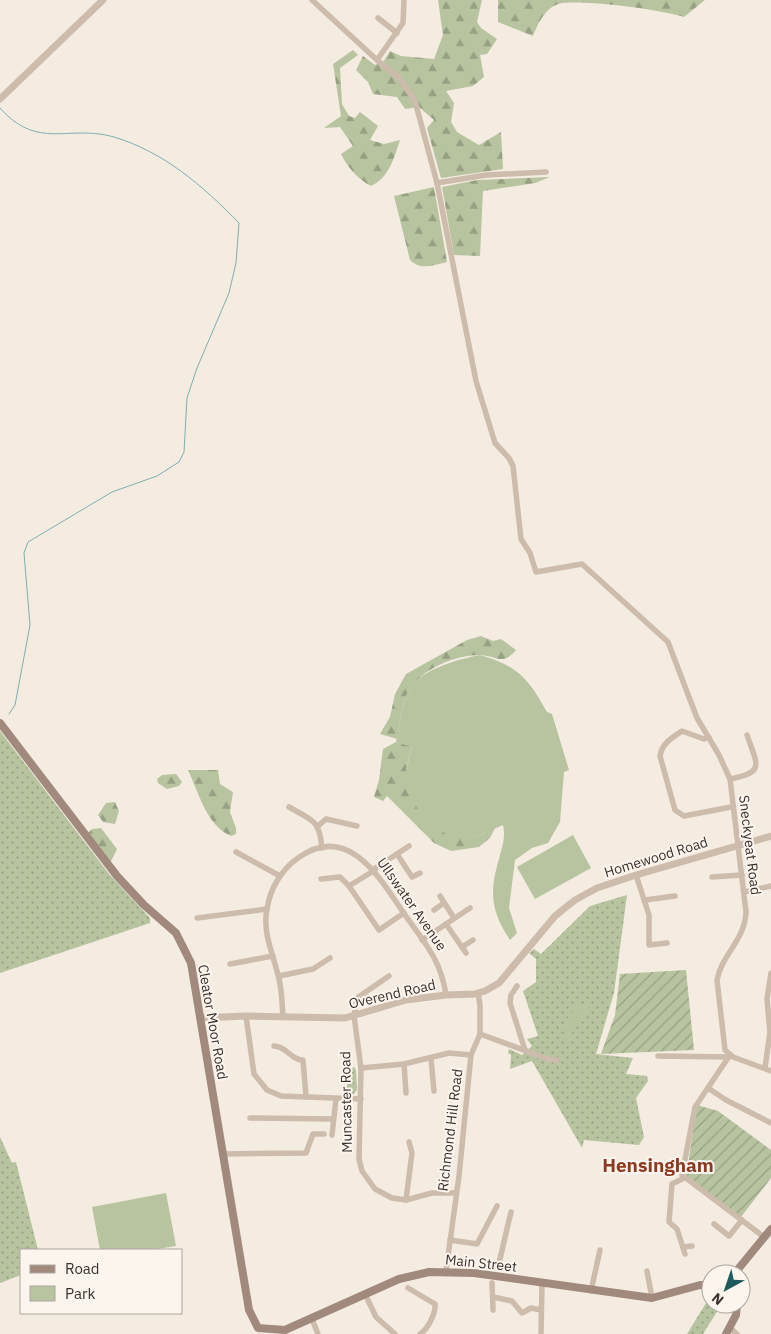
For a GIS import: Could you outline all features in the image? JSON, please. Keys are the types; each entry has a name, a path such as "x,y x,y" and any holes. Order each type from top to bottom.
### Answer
{"main road":[{"name":"Cleator Moor Road","path":"0,723 117,876 144,905 176,933 191,962 249,1310 256,1331"},
{"path":"744,1264 771,1229"},
{"name":"Main Street","path":"256,1331 284,1330 399,1279 429,1272 498,1273 542,1284 652,1298 663,1297 701,1285"},
{"path":"731,1332 735,1314"}],"street":[{"path":"0,100 103,0"},
{"path":"312,0 399,78 414,102 437,183 486,175 546,172"},
{"path":"377,60 403,23 404,0"},
{"path":"378,18 396,33"},
{"name":"Sneckyeat Road","path":"437,183 476,381 495,443 512,462 521,539 530,553 536,572 582,564 668,642 697,718 709,737 730,779 744,892 744,927 719,971 717,980 723,1046 730,1056"},
{"path":"709,737 704,738 682,731 666,742 661,749 660,756 675,810 684,816 732,807"},
{"path":"730,779 749,775 755,771 756,764 748,735"},
{"path":"289,807 318,826 322,848"},
{"path":"318,826 326,819 357,826"},
{"name":"Homewood Road","path":"554,916 575,900 597,888 771,836"},
{"path":"350,886 409,846"},
{"name":"Ullswater Avenue","path":"283,1017 279,976 266,927 270,894 280,876 298,857 322,848 349,852 374,869 441,969 446,995"},
{"path":"236,852 280,876"},
{"path":"396,854 412,877 420,873"},
{"path":"636,875 649,915 649,945 667,943"},
{"path":"712,877 742,875"},
{"path":"321,880 340,878 350,886 379,930 404,913"},
{"path":"744,892 771,886"},
{"path":"440,896 454,918"},
{"path":"645,900 675,896"},
{"path":"434,910 444,902"},
{"path":"197,918 267,908"},
{"path":"422,940 470,908"},
{"name":"Overend Road","path":"200,1018 246,1016 331,1018 354,1016 406,1000 478,993 499,983 554,916"},
{"path":"446,924 464,950 473,940"},
{"path":"230,964 273,956"},
{"path":"279,976 313,969 330,958"},
{"path":"658,1056 730,1056 768,1069 770,1032 767,999 771,973"},
{"path":"354,1016 357,998 390,976"},
{"path":"516,986 511,995 510,1003 525,1050"},
{"name":"Richmond Hill Road","path":"446,1271 455,1194 459,1176 471,1056 480,1034 478,993"},
{"path":"246,1016 251,1064 259,1083 276,1096 361,1099"},
{"name":"Muncaster Road","path":"354,1016 361,1068 359,1159 362,1171 370,1185 381,1193 392,1198 406,1200"},
{"path":"480,1034 557,1060"},
{"path":"274,1046 279,1046 297,1060 303,1060 306,1097"},
{"path":"361,1068 404,1064 431,1059 449,1053 471,1056"},
{"path":"730,1056 695,1107 683,1166 684,1178 764,1237"},
{"path":"431,1059 434,1091"},
{"path":"404,1064 406,1093"},
{"path":"708,1088 732,1104 771,1123"},
{"path":"332,1135 332,1119 336,1099"},
{"path":"250,1118 332,1119"},
{"path":"222,1154 306,1153 313,1134 324,1134"},
{"path":"408,1142 412,1153 406,1200 432,1193 455,1194"},
{"path":"684,1178 672,1184 669,1222 677,1229 684,1250 692,1246"},
{"path":"450,1240 477,1244 497,1206"},
{"path":"499,1263 511,1212"},
{"path":"714,1224 729,1236 742,1220"},
{"path":"591,1290 600,1250"},
{"path":"647,1271 652,1298"},
{"path":"492,1283 493,1310"},
{"path":"541,1334 542,1284"},
{"path":"408,1288 435,1304 435,1310 426,1328 420,1334"},
{"path":"365,1294 376,1317 395,1334"},
{"path":"492,1297 512,1301 522,1313 531,1308 542,1310"},
{"path":"312,1319 318,1334"}],"green space":[{"path":"438,0 482,0 477,22 481,28 497,39 487,54 480,55 484,77 473,86 446,91 454,103 451,122 457,132 479,145 501,132 503,169 441,178 427,128 434,120 419,107 405,109 397,97 373,94 368,82 356,70 363,56 375,65 383,62 390,51 401,56 434,59 443,35"},
{"path":"498,0 705,0 684,17 623,6 573,2 562,3 547,11 533,36 498,22"},
{"path":"353,50 358,55 340,68 342,104 349,116 355,118 360,112 378,126 370,140 384,144 400,140 387,173 371,186 358,177 341,154 353,146 340,127 324,128 341,116 333,64"},
{"path":"550,177 535,183 483,191 480,256 454,255 442,187 477,180"},
{"path":"434,187 447,262 423,266 410,260 394,196"},
{"path":"481,636 493,641 501,639 516,650 503,659 485,655 470,656 450,661 431,670 415,682 406,696 397,739 380,734 390,717 395,694 406,674 467,640"},
{"path":"480,655 513,669 534,690 547,712 552,714 569,770 564,772 560,822 548,843 532,848 515,860 509,908 517,933 510,940 499,920 493,892 504,838 503,825 475,837 446,834 421,816 406,786 406,770 412,747 396,742 405,700 410,688 416,681 432,670 462,659"},
{"path":"0,731 109,874 150,918 150,923 0,973"},
{"path":"396,742 412,746 406,770 475,837 495,828 490,838 479,847 451,851 434,843 387,796 383,801 374,797 379,780 383,749"},
{"path":"188,770 218,770 220,784 233,792 230,812 236,828 236,834 231,836 222,831 209,816"},
{"path":"176,774 182,782 179,786 167,789 158,783 157,779 162,775"},
{"path":"115,802 119,811 115,824 103,822 98,815 106,803"},
{"path":"101,828 117,849 110,863 88,833 92,829"},
{"path":"573,835 591,868 535,899 517,867"},
{"path":"627,895 614,993 596,1054 633,1058 626,1074 647,1076 648,1081 636,1098 644,1137 639,1145 584,1140 582,1148 532,1061 510,1069 511,1055 508,1053 509,1049 522,1055 532,1046 527,1039 538,1036 523,991 536,982 536,959 529,953 534,949 541,954 590,906"},
{"path":"686,970 694,1050 601,1054 615,1015 620,974"},
{"path":"588,1003 588,1010 581,1010 584,1011 581,1023 576,1022 577,1013 570,1040 564,1038 566,1023 569,1024 567,1021 568,1017 571,1018 574,1006"},
{"path":"354,1067 356,1070 357,1090 352,1096 345,1095 351,1069"},
{"path":"697,1105 718,1111 771,1150 771,1178 741,1217 686,1177"},
{"path":"0,1137 12,1163 16,1162 38,1249 20,1249 20,1275 0,1283"},
{"path":"166,1193 176,1246 157,1249 100,1249 92,1207"},
{"path":"701,1311 701,1314 716,1314 703,1334 687,1334"}],"waterway":[{"path":"0,108 14,121 27,129 41,133 97,134 132,143 166,161 197,183 239,223 236,263 229,293 197,368 187,398 184,452 179,462 157,476 112,492 28,542 24,553 30,625 15,705 9,714"}],"district":[{"name":"Hensingham","path":"658,1165"}]}
